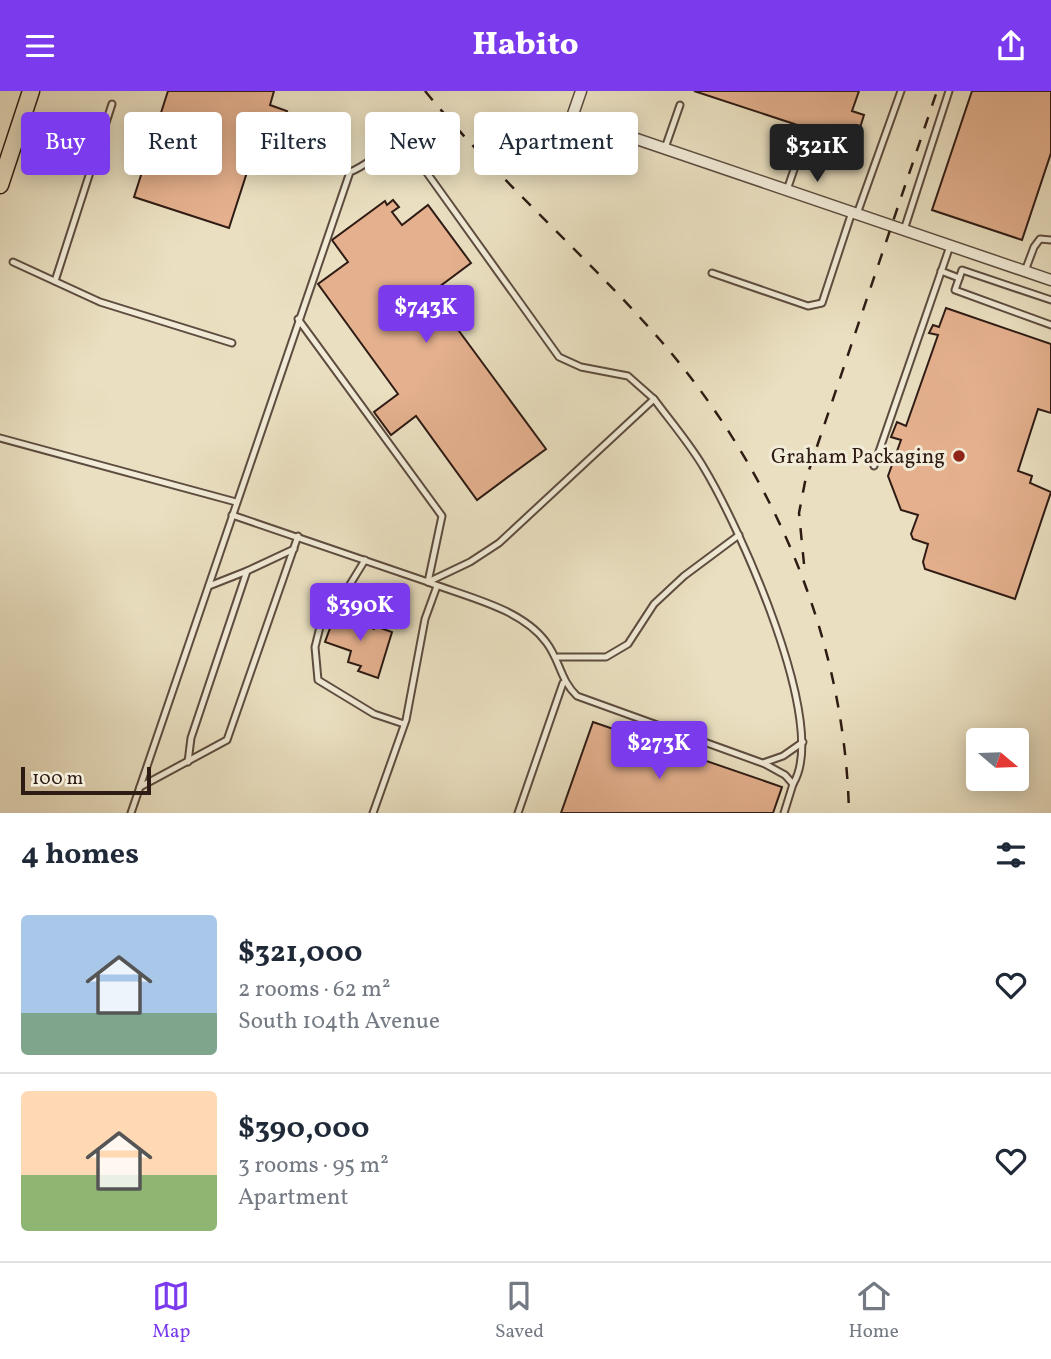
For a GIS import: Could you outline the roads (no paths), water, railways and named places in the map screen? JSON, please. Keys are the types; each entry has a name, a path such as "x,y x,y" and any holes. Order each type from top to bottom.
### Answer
{"main road":[{"path":"0,185 31,91"}],"street":[{"path":"581,91 572,117 1051,280"}],"lane":[{"path":"712,274 808,306 822,303 901,91"},
{"path":"904,230 949,91"},
{"path":"55,281 112,104"},
{"path":"665,149 680,105"},
{"path":"131,813 350,171 363,167 380,151 396,146 408,151 422,166 558,357 581,367 628,376 654,399 703,466 739,535 779,636 803,742 802,767 793,784 784,813"},
{"path":"787,190 802,146"},
{"path":"1025,271 1040,239 1051,240"},
{"path":"874,466 950,246"},
{"path":"13,263 100,302 232,343"},
{"path":"1051,300 962,270 955,291 1051,325"},
{"path":"941,271 959,278"},
{"path":"298,319 442,516 428,582"},
{"path":"428,582 470,562 499,543 654,399"},
{"path":"0,438 236,502"},
{"path":"232,515 428,582 533,626 558,657 563,683 518,813"},
{"path":"558,657 606,657 628,644 654,604 684,576 739,535"},
{"path":"140,787 227,740 298,536"},
{"path":"209,586 294,549"},
{"path":"365,560 338,604 322,619 315,647 318,680 374,714 404,724"},
{"path":"188,762 191,738 247,571"},
{"path":"373,813 404,724 425,619 437,586"},
{"path":"563,683 577,696 615,713 762,763 785,775 793,784"},
{"path":"762,763 783,756 803,742"}],"railway":[{"path":"425,91 482,156 603,278 661,341 701,392 737,446 769,502 796,561 818,622 834,684 844,748 849,813"},
{"path":"804,564 799,513 805,482 937,91"}],"place":[{"name":"Graham Packaging","path":"959,456"}]}
